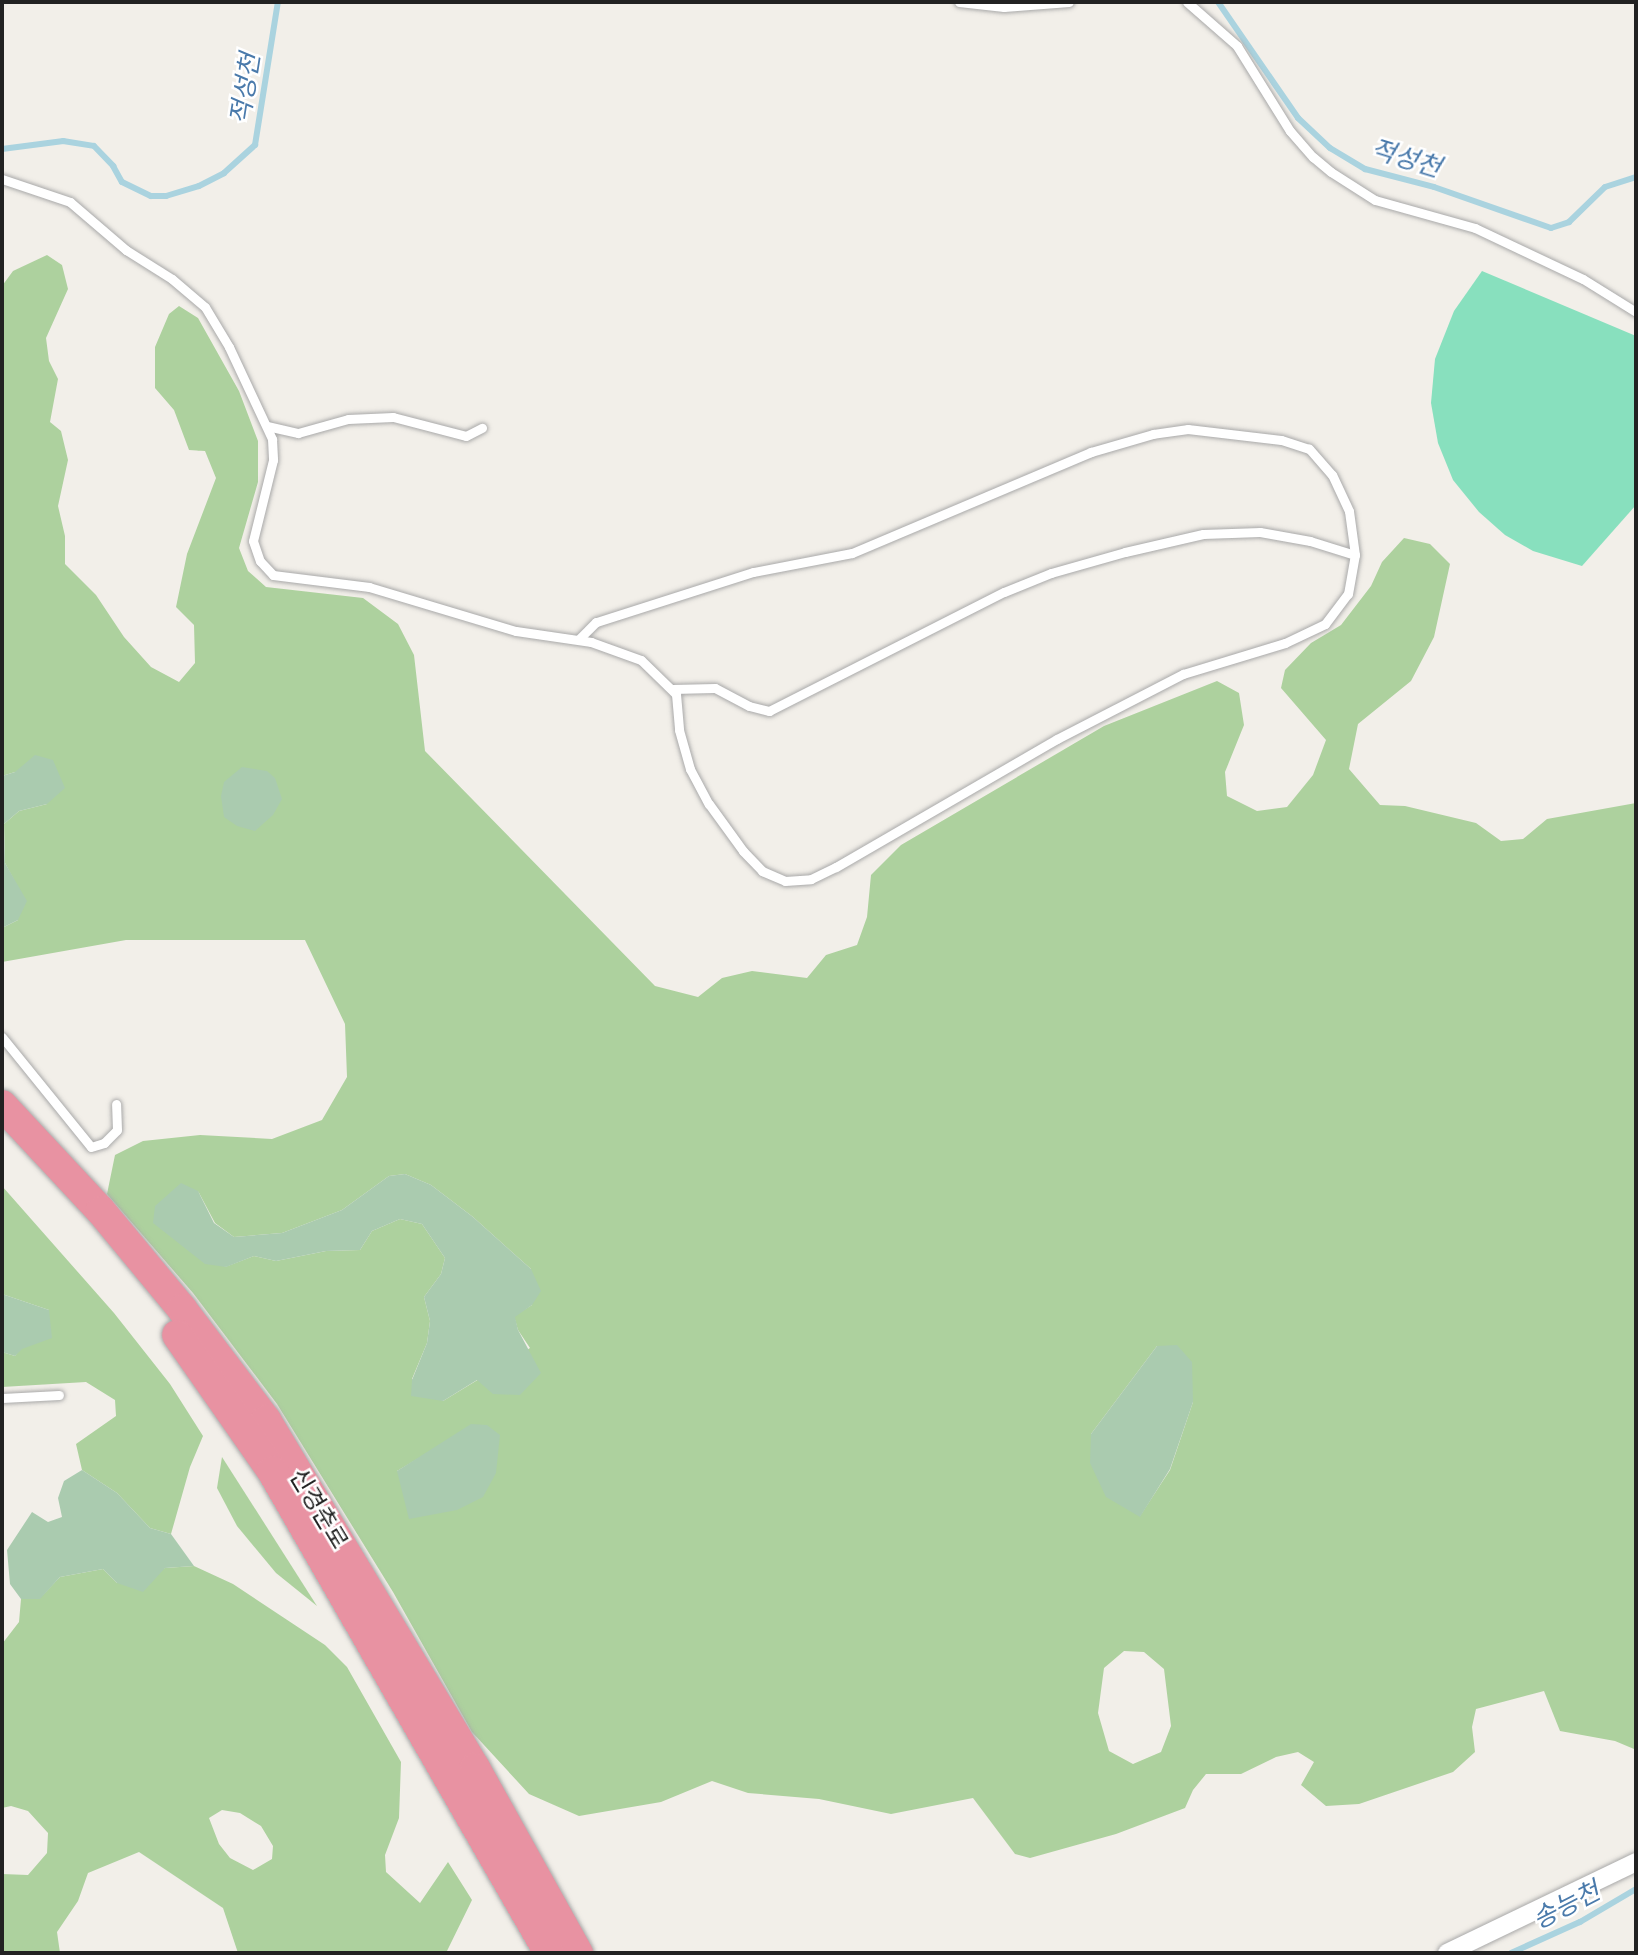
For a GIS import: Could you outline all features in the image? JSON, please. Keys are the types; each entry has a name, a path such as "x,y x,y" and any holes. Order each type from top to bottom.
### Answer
{"highway":[{"name":"신경춘로","path":"2,1105 101,1211 182,1309 266,1420 463,1774 550,1953"},
{"name":"신경춘로","path":"2,1135 82,1219 183,1342 272,1471 578,1953"}],"street":[{"path":"1447,1953 1636,1862"}],"lane":[{"path":"959,2 1004,7 1069,2"},
{"path":"1187,2 1237,46 1295,137 1331,172 1376,200 1475,228 1583,279 1636,312"},
{"path":"2,179 70,202 126,250 172,279 205,307 229,347 272,439 273,460 253,541 260,561 273,575 369,587 516,631 578,640 641,660 676,694 678,730 690,769 743,851 762,871 785,881 811,879 1122,703 1183,674 1286,643 1325,624 1348,594 1355,555 1349,511 1332,475 1309,449 1281,440 1188,429 1153,434 1091,452 852,553 753,572 596,622 578,640"},
{"path":"267,426 298,433 348,419 393,416 466,436 482,428"},
{"path":"672,689 715,688 749,706 769,711 1004,592 1100,559 1203,534 1260,532 1310,541 1355,555"},
{"path":"2,1037 91,1147 104,1143 117,1130 116,1104"},
{"path":"2,1398 59,1395"}],"green space":[{"path":"47,255 62,265 68,289 46,338 49,361 58,379 50,422 61,431 68,460 58,506 65,536 65,564 96,595 124,637 151,667 179,682 195,663 194,625 176,607 187,554 216,478 205,451 189,450 174,410 155,388 155,347 169,314 179,306 198,318 239,391 258,441 258,482 239,548 248,571 266,587 363,598 398,624 414,655 425,751 655,986 698,997 722,978 752,971 807,978 826,955 857,945 867,917 871,875 901,845 1104,726 1217,681 1239,693 1244,725 1225,772 1227,796 1257,811 1287,807 1313,775 1326,740 1281,688 1285,670 1311,643 1341,625 1371,586 1382,562 1404,538 1430,544 1450,564 1434,637 1411,681 1358,724 1349,769 1380,805 1405,806 1476,823 1501,841 1523,839 1547,819 1636,803 1636,1757 1634,1749 1615,1741 1560,1731 1544,1691 1476,1709 1472,1727 1475,1752 1453,1772 1359,1804 1326,1806 1301,1785 1314,1762 1298,1752 1276,1757 1241,1774 1206,1774 1193,1790 1185,1808 1116,1834 1030,1858 1015,1854 973,1798 891,1814 819,1799 748,1793 712,1781 661,1802 579,1816 529,1794 472,1732 393,1592 277,1404 193,1293 107,1194 115,1155 143,1141 200,1135 272,1139 322,1120 347,1077 345,1024 305,940 126,940 2,962 2,928 18,920 13,878 5,863 4,824 19,811 47,804 15,772 2,776 2,286 13,271","holes":["405,1174 431,1185 473,1217 531,1269 532,1305 514,1316 518,1330 530,1348 443,1401 412,1379 427,1343 430,1321 424,1297 441,1274 445,1258 422,1224 400,1219 372,1231 360,1250 326,1251 276,1261 254,1256 225,1267 198,1191 215,1223 234,1237 282,1233 342,1210 389,1176","1157,1346 1193,1402 1170,1470 1140,1516 1091,1434","434,1449 483,1497 397,1471","1124,1651 1144,1652 1164,1669 1171,1726 1161,1752 1133,1764 1109,1751 1098,1713 1104,1668"]},
{"path":"1482,271 1636,336 1636,505 1582,566 1533,551 1505,535 1479,512 1453,480 1438,443 1431,403 1435,359 1454,311"},
{"path":"35,755 53,760 65,788 47,804 19,811 4,824 5,863 27,901 18,920 2,928 2,776 15,772"},
{"path":"242,767 267,771 275,778 282,799 273,815 255,831 237,826 224,817 221,796 224,782"},
{"path":"405,1174 431,1185 473,1217 531,1269 541,1291 532,1305 515,1317 518,1330 541,1373 520,1395 493,1394 477,1380 443,1401 411,1396 412,1380 427,1343 430,1321 424,1297 441,1274 445,1258 422,1224 400,1219 372,1231 360,1250 326,1251 276,1261 254,1256 226,1267 205,1264 153,1223 155,1206 181,1183 198,1191 214,1223 234,1237 282,1233 342,1210 389,1176"},
{"path":"2,1186 114,1313 170,1384 203,1436 190,1467 171,1534 150,1528 117,1493 82,1470 76,1444 116,1416 115,1400 86,1382 2,1387 2,1352 15,1356 49,1310 2,1294"},
{"path":"2,1294 49,1310 52,1338 22,1349 15,1356 2,1352"},
{"path":"1177,1345 1192,1362 1193,1402 1170,1469 1140,1517 1106,1497 1090,1463 1091,1434 1157,1346"},
{"path":"471,1424 487,1425 500,1435 496,1473 483,1497 457,1510 409,1519 397,1471"},
{"path":"222,1457 317,1606 276,1573 237,1526 217,1488"},
{"path":"82,1470 117,1493 150,1528 171,1534 194,1566 165,1568 143,1592 117,1583 103,1569 60,1577 40,1599 21,1599 10,1584 7,1550 32,1512 48,1522 62,1517 58,1498 64,1481"},
{"path":"194,1566 233,1584 325,1645 347,1667 401,1762 399,1818 385,1855 386,1872 420,1903 448,1862 472,1900 446,1953 238,1953 223,1908 139,1852 88,1873 78,1901 57,1932 60,1953 2,1953 2,1874 28,1875 47,1853 48,1833 28,1811 11,1806 2,1808 2,1644 19,1622 21,1599 40,1598 60,1577 103,1569 117,1583 165,1568","holes":["222,1810 240,1813 261,1826 273,1846 272,1859 253,1870 230,1858 219,1844 209,1818"]}],"waterway":[{"name":"적성천","path":"2,149 63,141 94,146 113,166 122,182 151,196 166,196 199,186 224,173 255,145 278,2"},
{"name":"적성천","path":"1218,2 1298,118 1330,148 1365,169 1434,187 1551,228 1569,222 1605,187 1636,177"},
{"name":"송능천","path":"1511,1953 1580,1922 1636,1889"}]}
